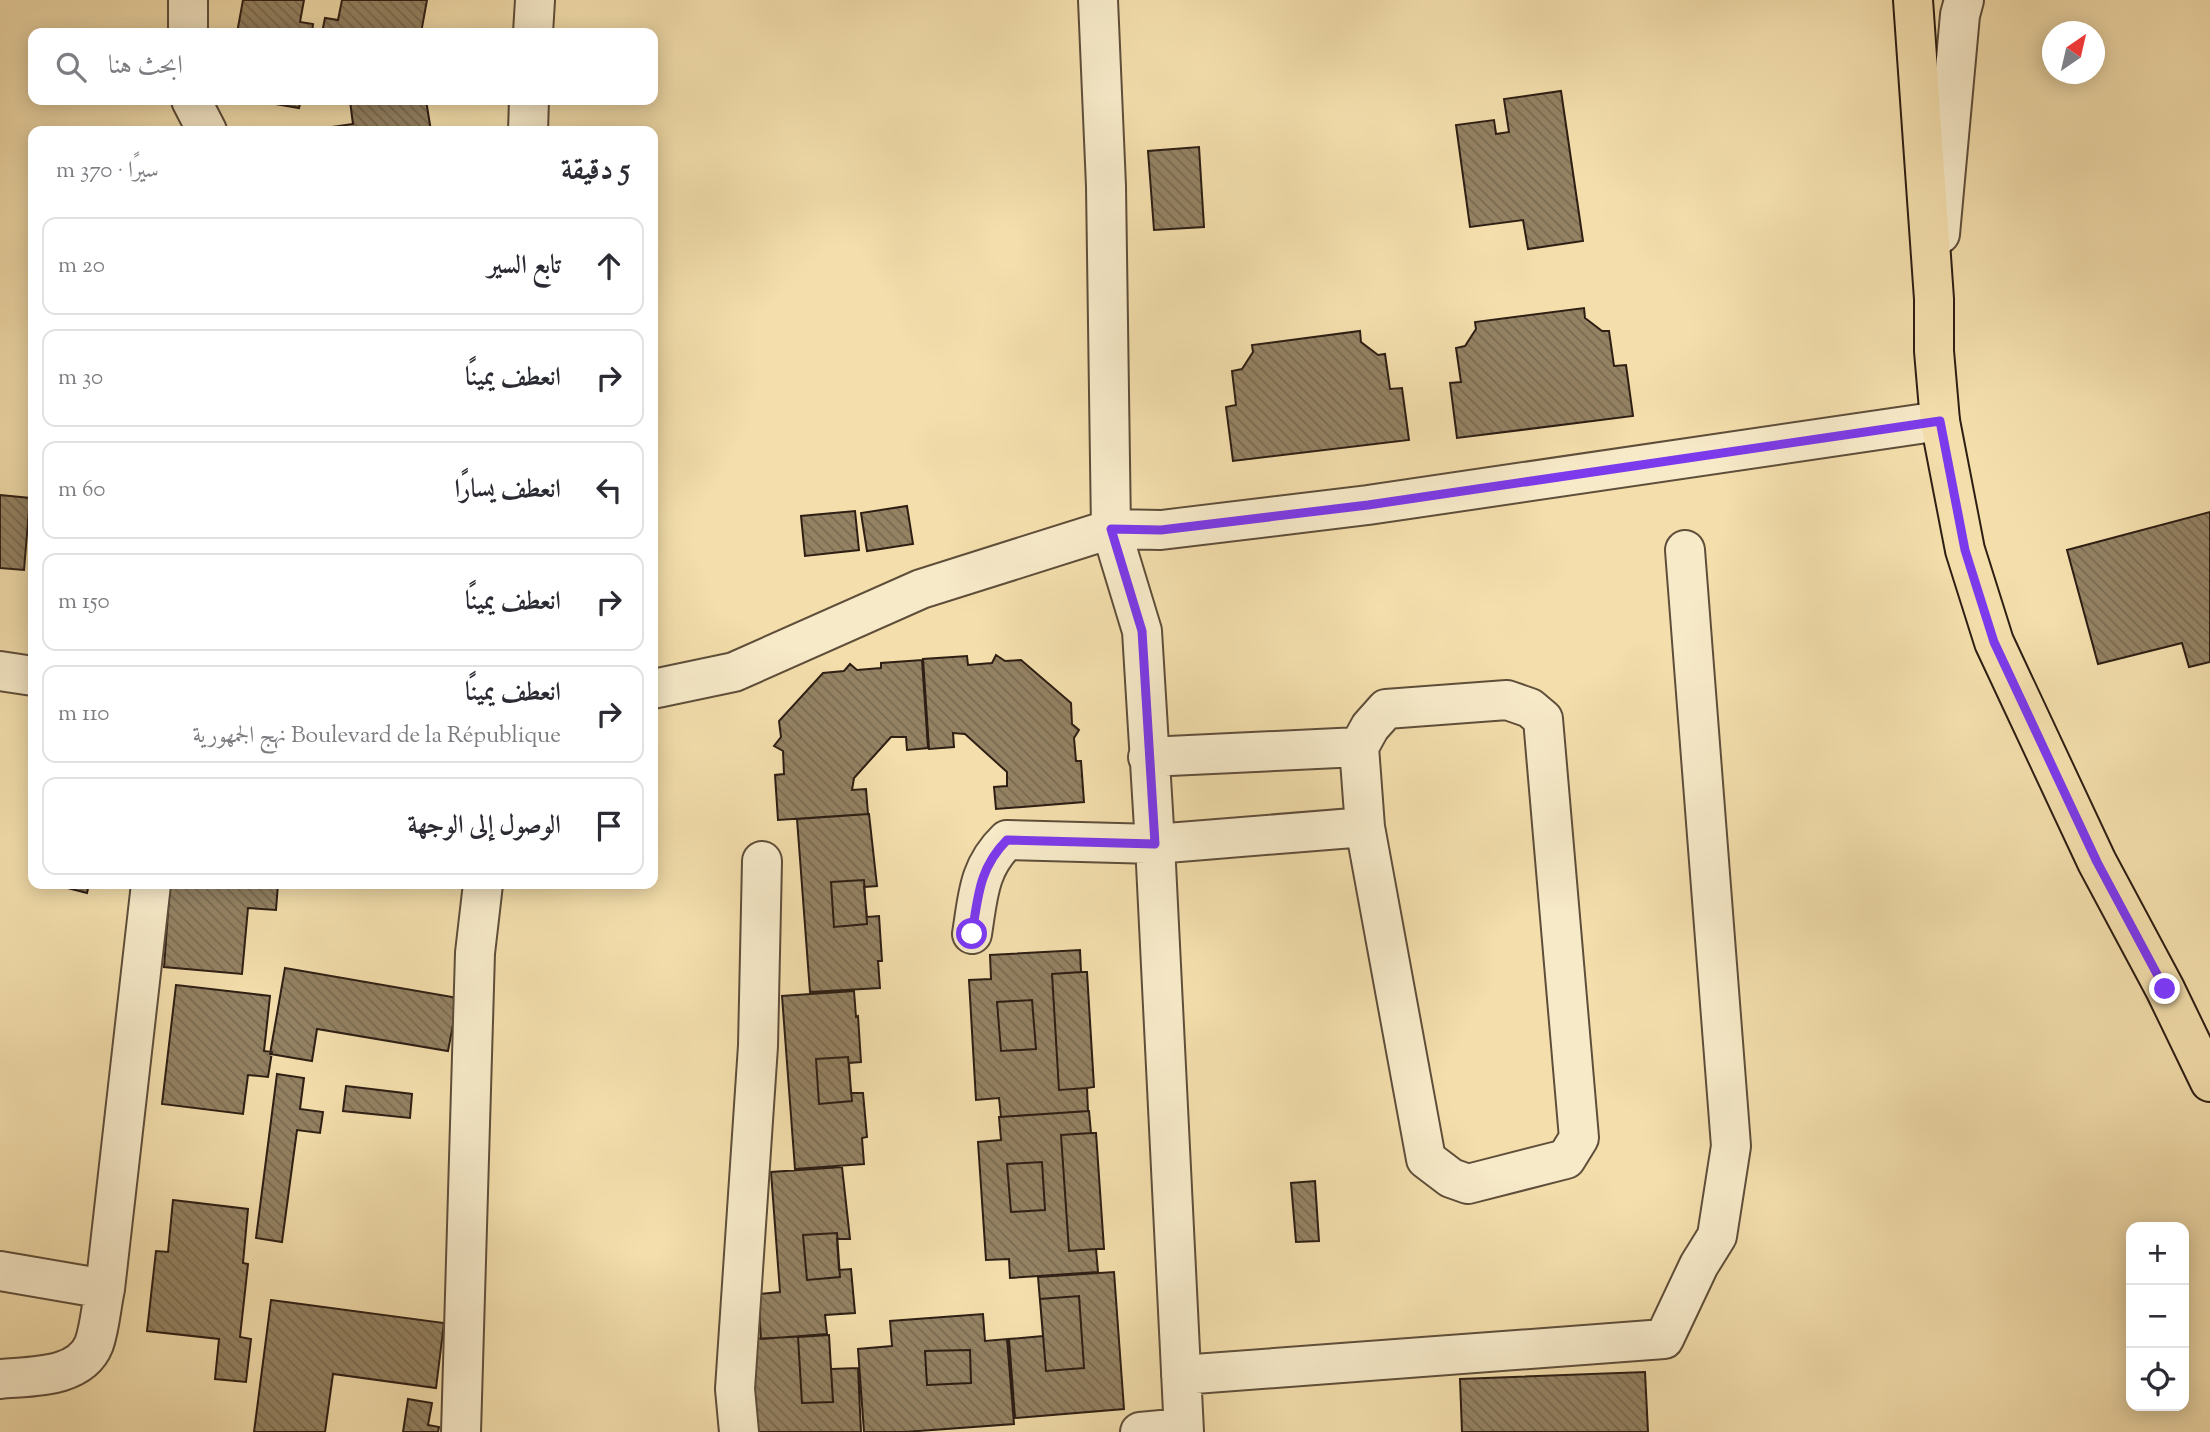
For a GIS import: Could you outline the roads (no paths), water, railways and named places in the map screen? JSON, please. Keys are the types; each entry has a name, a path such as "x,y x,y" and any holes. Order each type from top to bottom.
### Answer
{"main road":[{"path":"1913,0 1940,421 1965,550 1994,642 2097,862 2165,989 2210,1082"}],"street":[{"path":"188,0 188,28"},
{"path":"533,28 535,0"},
{"path":"1098,0 1106,200 1111,529 1142,631 1184,1430 1140,1432"},
{"path":"1934,299 1960,15 1964,0"},
{"path":"194,105 204,126"},
{"path":"528,126 529,105"},
{"path":"658,688 734,673 920,589 1111,529 1161,530 1368,505 1940,421"},
{"path":"1181,1375 1664,1339 1699,1265 1717,1236 1731,1146 1685,550"},
{"path":"0,671 28,675"},
{"path":"1507,700 1530,708 1543,719 1580,1138 1566,1159 1468,1184 1451,1178 1426,1158 1365,827 1359,747 1370,727 1385,709 1507,700"},
{"path":"1148,757 1359,747"},
{"path":"972,934 982,874 994,852 1007,840 1155,844 1365,827"},
{"path":"739,1432 734,1389 758,1046 762,861"},
{"path":"0,1379 46,1375 66,1370 79,1362 93,1346 105,1289 150,889"},
{"path":"461,1432 475,953 483,889"},
{"path":"0,1271 105,1289"}]}
